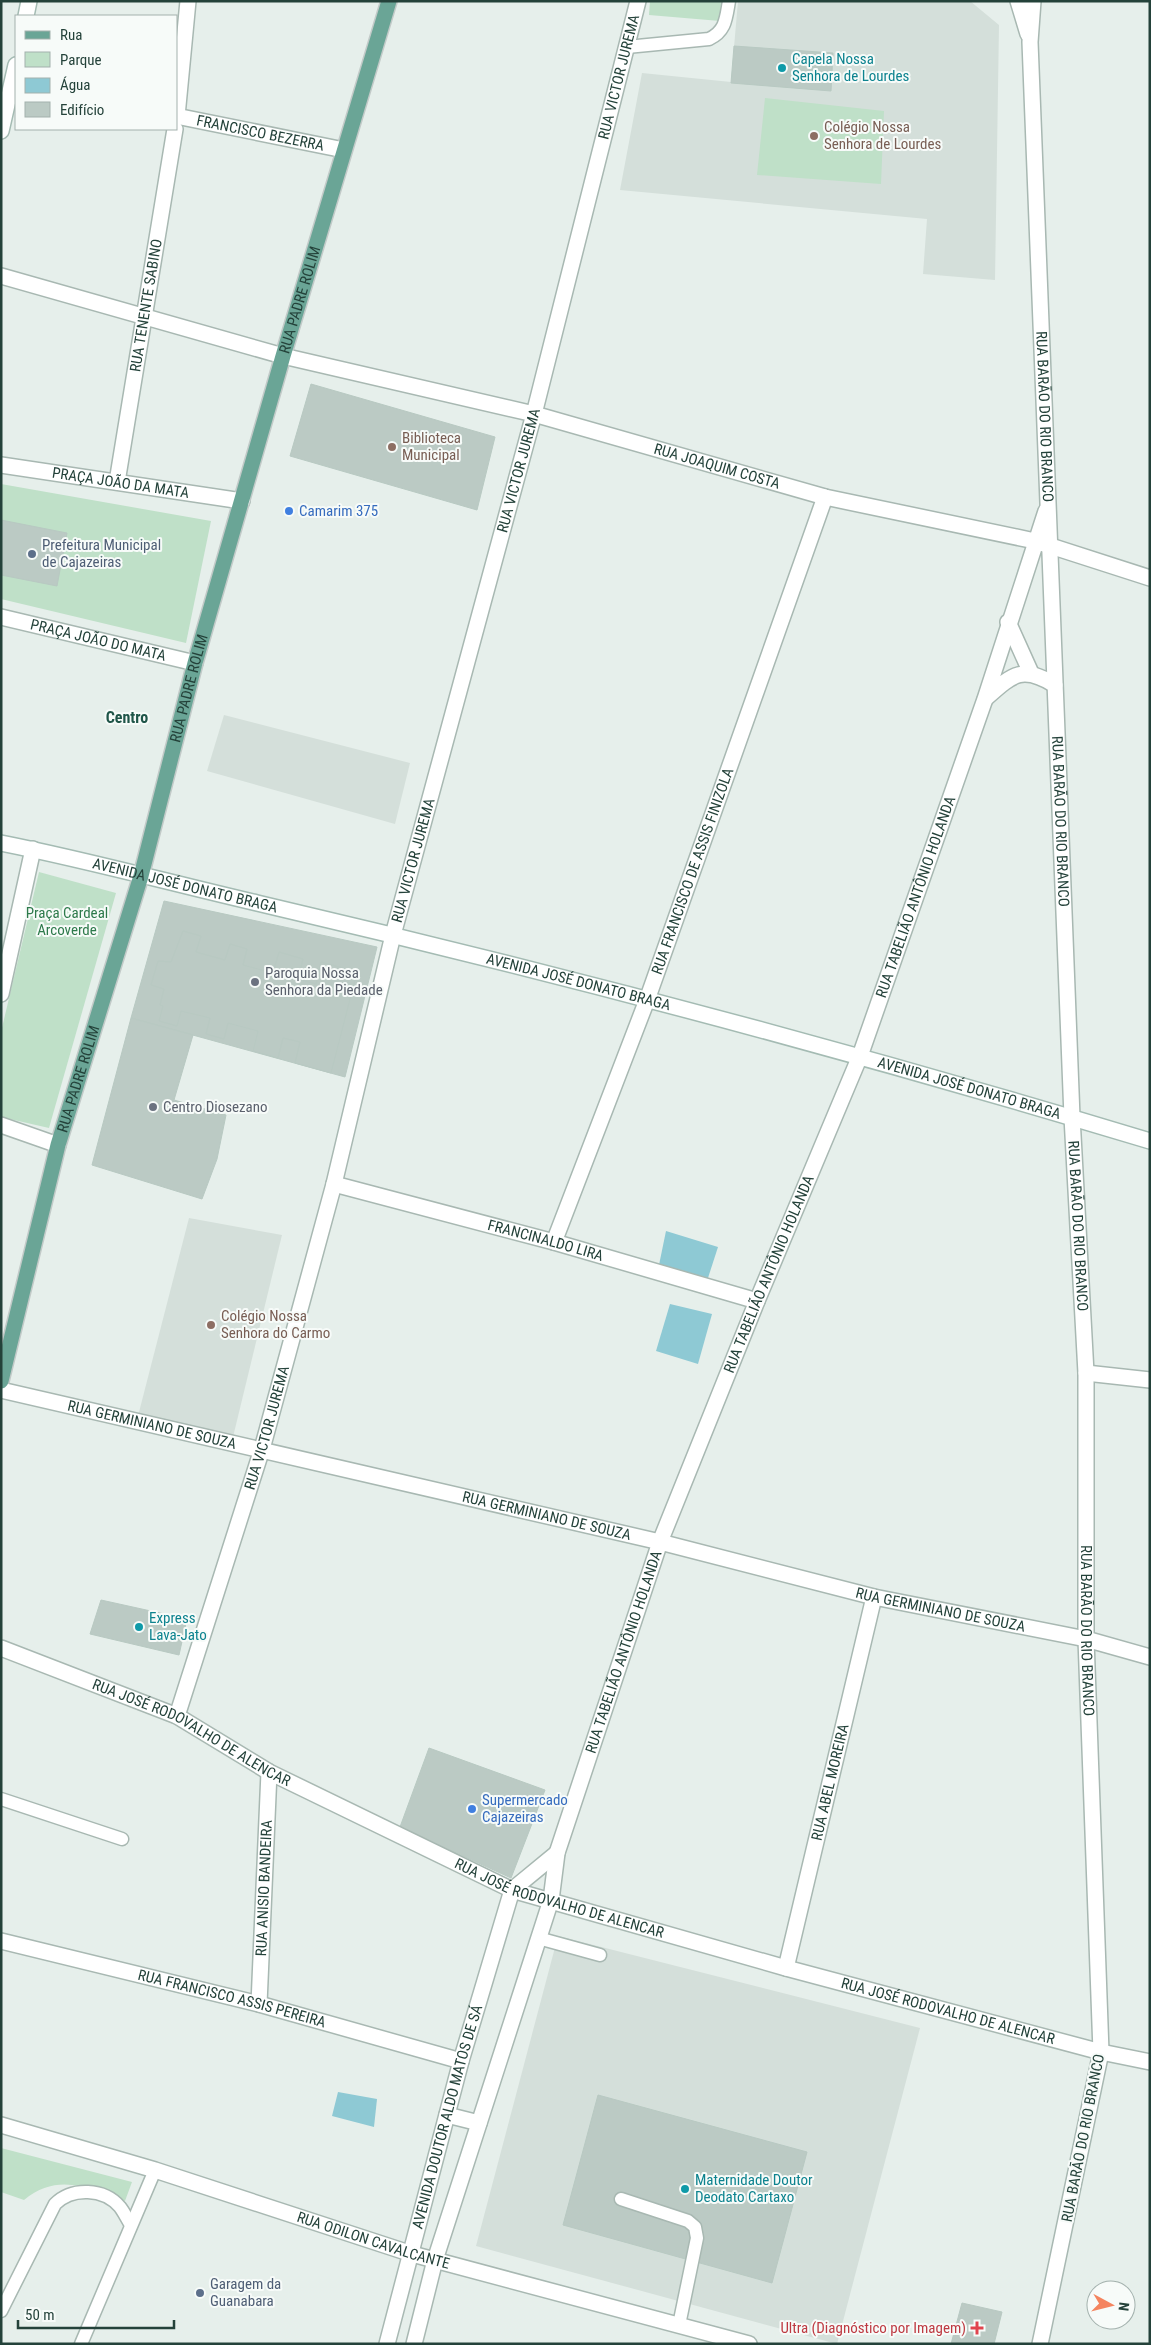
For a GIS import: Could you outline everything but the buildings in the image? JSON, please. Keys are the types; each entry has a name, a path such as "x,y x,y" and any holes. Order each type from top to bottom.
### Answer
{"main road":[{"name":"RUA PADRE ROLIM","path":"1,1381 58,1145 141,876 195,663 283,356 389,1"}],"street":[{"path":"26,15 29,1"},
{"path":"178,98 188,1"},
{"name":"RUA VICTOR JUREMA","path":"177,1716 262,1449 334,1184 393,935 534,414 638,1"},
{"name":"RUA BARĀO DO RIO BRANCO","path":"1018,1 1030,42"},
{"name":"RUA BARĀO DO RIO BRANCO","path":"1033,1 1030,42 1072,1117 1086,1373 1086,1639 1101,2052 1040,2344"},
{"path":"1,131 15,75"},
{"name":"FRANCISCO BEZERRA","path":"178,117 344,150"},
{"name":"RUA TENENTE SABINO","path":"117,482 175,130"},
{"name":"RUA JOAQUIM COSTA","path":"1,276 283,356 534,414 825,497 1035,541 1150,578"},
{"name":"PRAÇA JOÃO DA MATA","path":"1,465 242,501"},
{"name":"RUA FRANCISCO DE ASSIS FINIZOLA","path":"554,1242 647,1000 825,497"},
{"name":"RUA TABELIÃO ANTÔNIO HOLANDA","path":"551,1900 558,1853 660,1542 757,1301 860,1056 985,699 1008,622 1049,502"},
{"name":"PRAÇA JOÃO DO MATA","path":"1,617 195,663"},
{"path":"1008,622 1031,673 1055,685"},
{"name":"RUA TABELIÃO ANTÔNIO HOLANDA","path":"985,699 1004,682 1021,674 1031,673"},
{"name":"AVENIDA JOSÉ DONATO BRAGA","path":"1,843 393,935 647,1000 860,1056 1150,1141"},
{"path":"1,994 33,849"},
{"path":"1,1125 58,1145"},
{"name":"FRANCINALDO LIRA","path":"334,1184 554,1242 757,1301"},
{"path":"1086,1373 1150,1380"},
{"name":"RUA GERMINIANO DE SOUZA","path":"1,1390 660,1542 874,1597 1086,1639 1150,1657"},
{"name":"RUA ABEL MOREIRA","path":"786,1968 874,1597"},
{"name":"RUA JOSÉ RODOVALHO DE ALENCAR","path":"1,1648 177,1716 269,1772 512,1890 786,1968 1101,2052 1150,2062"},
{"name":"RUA ANISIO BANDEIRA","path":"259,2004 269,1772"},
{"path":"512,1890 558,1853"},
{"name":"AVENIDA DOUTOR ALDO MATOS DE SÁ","path":"387,2344 461,2062 512,1890"},
{"name":"AVENIDA DOUTOR ALDO MATOS DE SÁ","path":"414,2344 435,2260 551,1900"},
{"name":"RUA FRANCISCO ASSIS PEREIRA","path":"1,1941 259,2004 461,2062"},
{"path":"447,2115 479,2122"},
{"name":"RUA ODILON CAVALCANTE","path":"1,2124 155,2170 412,2254 749,2344"}],"lane":[{"path":"627,47 709,39 718,35 724,28 729,1"},
{"path":"1,1799 122,1839"},
{"path":"538,1938 600,1955"},
{"path":"81,2344 155,2170"},
{"path":"1,2311 55,2204 63,2196 77,2192 92,2192 108,2197 120,2206 131,2224"},
{"path":"621,2199 688,2221 695,2227 697,2238 679,2325"}],"shaded area":[{"name":"Colégio Nossa Senhora de Lourdes","path":"738,1 970,1 999,25 995,280 923,274 927,219 620,190 642,73 731,82"},
{"path":"224,715 410,763 395,824 207,771"},
{"name":"Colégio Nossa Senhora do Carmo","path":"189,1218 282,1235 233,1437 138,1416"},
{"path":"558,1936 920,2028 837,2344 476,2246"}],"green space":[{"path":"650,1 721,1 720,21 649,15"},
{"path":"765,98 884,111 881,184 757,175"},
{"path":"1,484 211,521 186,643 1,599"},
{"name":"Praça Cardeal Arcoverde","path":"39,872 116,893 49,1128 1,1117 1,1032"},
{"path":"1,2148 132,2182 125,2201 99,2191 74,2185 49,2187 37,2191 24,2200 1,2192"}],"water":[{"path":"666,1231 718,1247 707,1281 659,1265"},
{"path":"670,1304 712,1314 698,1364 656,1351"},
{"path":"338,2092 377,2099 374,2127 332,2116"}],"place":[{"name":"Capela Nossa Senhora de Lourdes","path":"782,68"},
{"name":"Colégio Nossa Senhora de Lourdes","path":"814,136"},
{"name":"Biblioteca Municipal","path":"392,447"},
{"name":"Camarim 375","path":"289,511"},
{"name":"Prefeitura Municipal de Cajazeiras","path":"32,554"},
{"name":"Paroquia Nossa Senhora da Piedade","path":"255,982"},
{"name":"Centro Diosezano","path":"153,1107"},
{"name":"Colégio Nossa Senhora do Carmo","path":"211,1325"},
{"name":"Express Lava-Jato","path":"139,1627"},
{"name":"Supermercado Cajazeiras","path":"472,1809"},
{"name":"Maternidade Doutor Deodato Cartaxo","path":"685,2189"},
{"name":"Garagem da Guanabara","path":"200,2293"},
{"name":"Ultra (Diagnóstico por Imagem)","path":"977,2328"}],"district":[{"name":"Centro","path":"127,717"}]}
